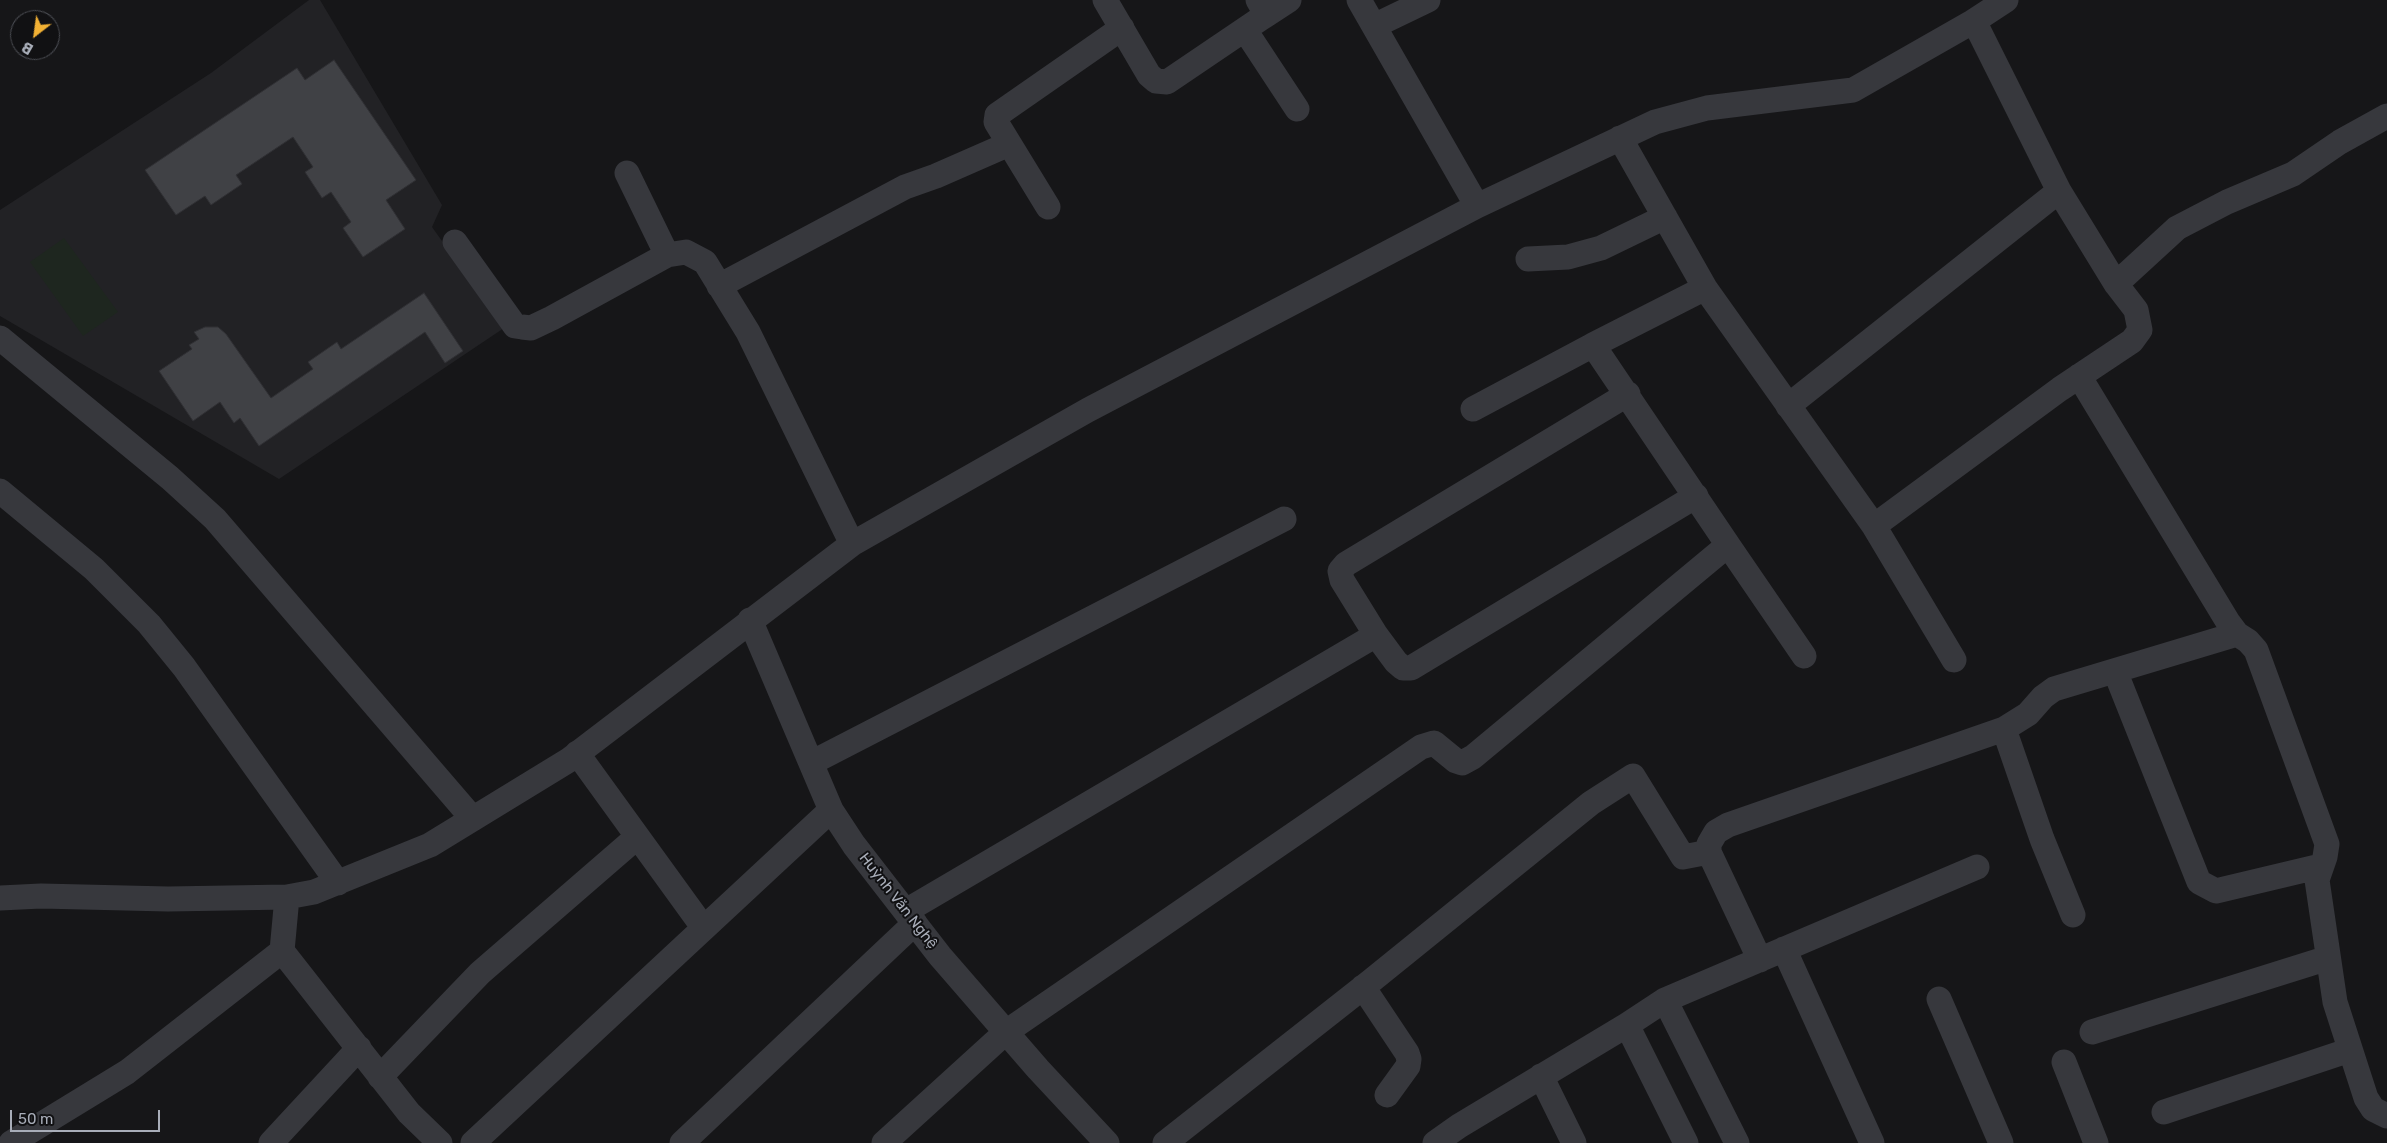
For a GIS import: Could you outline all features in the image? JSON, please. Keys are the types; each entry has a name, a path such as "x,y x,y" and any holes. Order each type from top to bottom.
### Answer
{"street":[{"path":"1105,0 1149,75 1156,81 1167,82 1255,16 1289,0"},
{"path":"1359,0 1477,206"},
{"path":"1374,26 1428,0"},
{"path":"0,898 42,896 168,899 287,897 314,892 430,845 577,753 852,544 1088,410 1477,206 1655,122 1707,108 1853,90 1974,21 2006,0"},
{"path":"1255,16 1296,109"},
{"path":"1874,526 2079,376 2132,341 2140,330 2136,310 2116,284 2059,191 1974,21"},
{"path":"1048,207 996,122 997,115 1122,28"},
{"path":"2116,284 2177,228 2218,206 2293,174 2340,142 2387,116"},
{"path":"1620,138 1705,288 1874,526 1954,660"},
{"path":"719,286 905,187 936,176 1009,144"},
{"path":"627,173 667,255"},
{"path":"1788,406 2059,191"},
{"path":"1528,259 1568,257 1601,248 1665,216"},
{"path":"455,242 515,326 522,328 531,328 552,318 667,255 686,252 705,262 748,332 852,544"},
{"path":"1473,409 1705,288"},
{"path":"0,338 170,478 215,519 473,819"},
{"path":"1594,345 1804,656"},
{"path":"2079,376 2237,634 2248,641 2256,650 2327,844 2326,857 2317,880 2317,890 2335,1002 2366,1098 2373,1109 2387,1116"},
{"path":"1628,394 1346,564 1340,571 1342,580 1376,635 1396,662 1403,668 1411,668 1696,496"},
{"path":"0,491 94,569 149,624 184,667 338,882"},
{"path":"811,763 1284,519"},
{"path":"884,1143 1006,1032 1421,747 1434,743 1456,761 1462,763 1473,757 1728,545"},
{"name":"Huỳnh Văn Nghệ","path":"750,620 831,810 874,874 1099,1140"},
{"path":"1760,960 1709,852 1709,844 1716,832 1728,825 2004,730 2028,714 2043,696 2054,689 2237,634"},
{"path":"682,1143 911,917 1376,635"},
{"path":"2116,671 2199,882 2216,891 2321,866"},
{"path":"2004,730 2042,839 2073,915"},
{"path":"577,753 703,927"},
{"path":"1165,1143 1592,803 1633,776 1683,858 1709,852"},
{"path":"473,1143 703,927 831,810"},
{"path":"380,1076 480,973 637,836"},
{"path":"1445,1140 1541,1076 1627,1025 1664,1000 1977,867"},
{"path":"287,897 282,951 408,1113 440,1143"},
{"path":"1784,949 1872,1143"},
{"path":"10,1143 127,1072 282,951"},
{"path":"2092,1032 2328,958"},
{"path":"1363,987 1407,1053 1409,1059 1408,1066 1387,1095"},
{"path":"1938,999 2002,1143"},
{"path":"1664,1000 1737,1143"},
{"path":"1627,1025 1686,1143"},
{"path":"270,1143 359,1048"},
{"path":"2164,1112 2350,1050"},
{"path":"2064,1062 2096,1143"},
{"path":"1541,1076 1574,1143"}],"shaded area":[{"path":"309,0 320,0 442,205 432,227 504,328 279,479 0,316 0,210 211,73"},
{"path":"64,238 118,312 83,336 30,262"}],"building":[{"path":"334,60 416,180 386,200 405,229 363,257 343,228 351,222 331,192 322,198 305,172 313,167 293,137 236,175 242,184 211,205 205,196 176,215 145,170 297,68 305,80"},
{"path":"424,293 463,351 445,363 425,332 259,446 240,418 234,423 220,402 193,421 159,371 192,349 189,345 199,339 194,332 205,327 218,327 226,334 271,398 313,369 308,362 337,342 341,349"}]}
